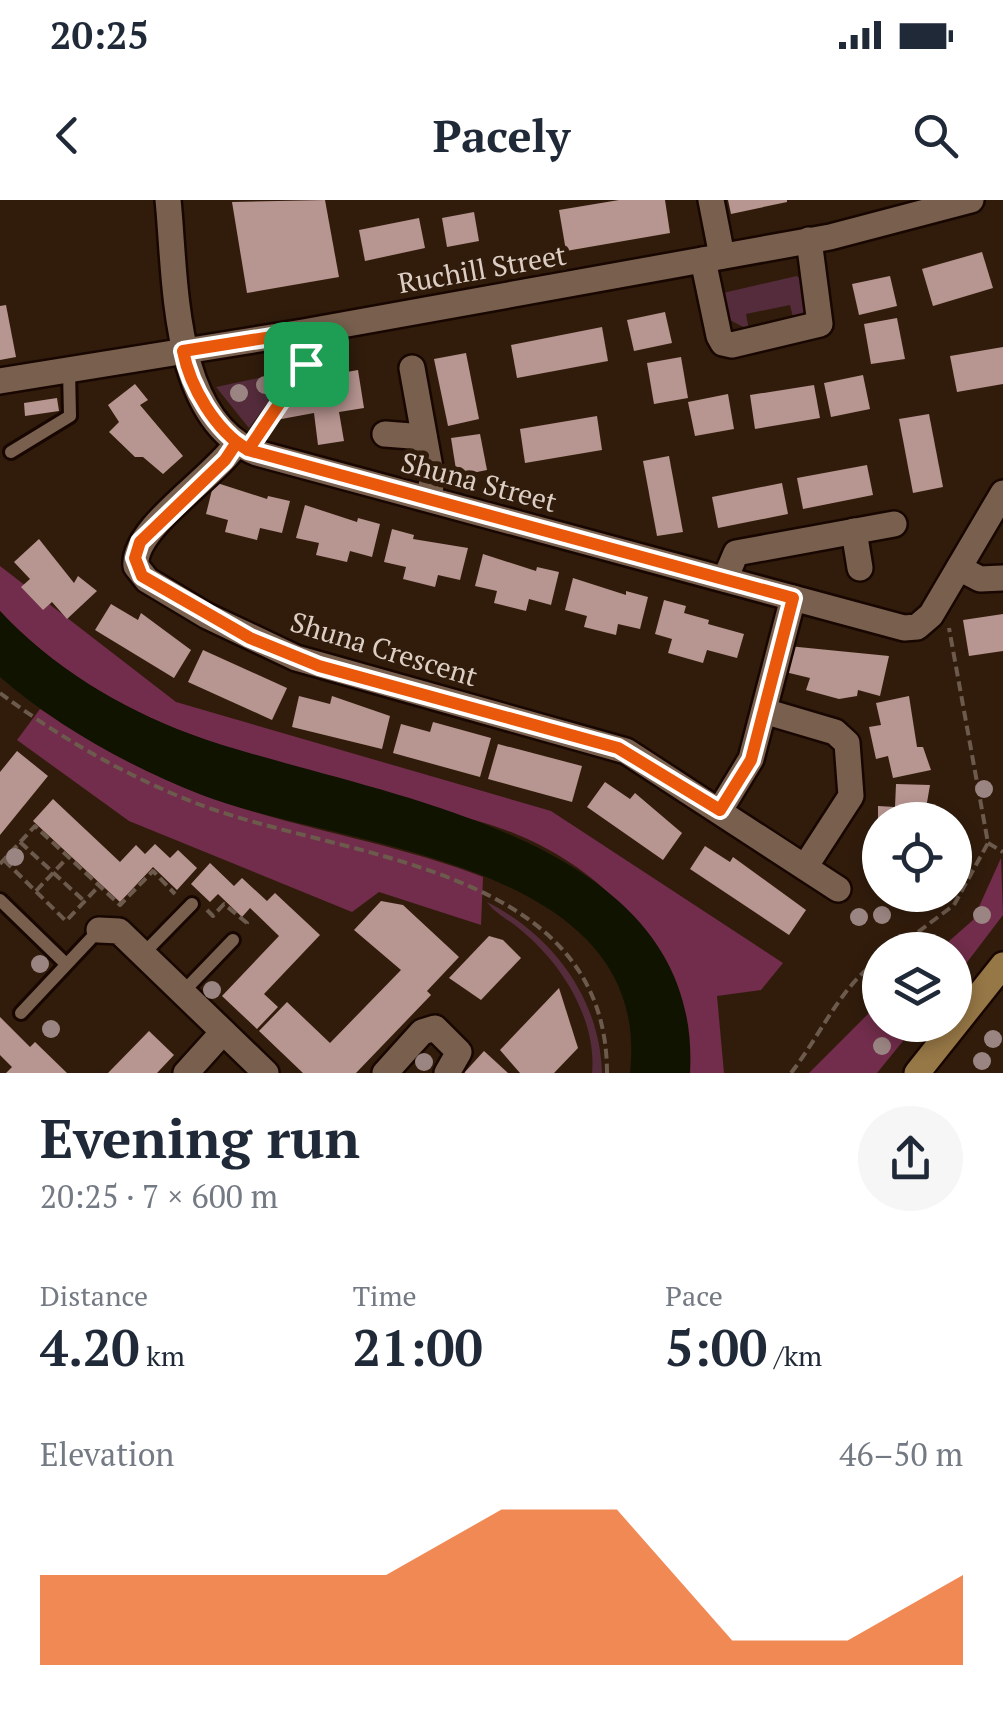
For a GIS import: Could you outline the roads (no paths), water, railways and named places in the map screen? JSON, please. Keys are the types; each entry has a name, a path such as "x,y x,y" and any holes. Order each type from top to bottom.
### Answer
{"main road":[{"path":"917,1073 1003,965"}],"street":[{"path":"168,200 183,351 192,384 242,446"},
{"path":"711,200 719,336 730,345 820,324 809,240"},
{"name":"Ruchill Street","path":"0,380 303,332 712,258 809,240 883,212 971,200"},
{"path":"412,368 432,479 428,499"},
{"path":"385,434 424,437"},
{"name":"Shuna Street","path":"242,446 910,628 927,619 959,568"},
{"name":"Shuna Crescent","path":"242,446 140,542 136,566 147,580 237,632 308,662 626,751 838,889"},
{"path":"1003,493 959,568 986,580 1003,578"},
{"path":"725,579 736,553 894,524"},
{"path":"854,531 860,568"},
{"path":"720,810 748,766 793,598"},
{"path":"764,710 835,732 847,743 850,796 805,867"},
{"path":"99,930 112,927 266,1073"},
{"path":"384,1073 422,1032 435,1028 459,1052 447,1073"},
{"path":"186,1073 223,1032"}],"lane":[{"path":"11,452 70,416 69,370"},
{"path":"0,900 66,964"},
{"path":"143,954 192,904"},
{"path":"21,1013 99,930"},
{"path":"183,992 233,940"}]}
